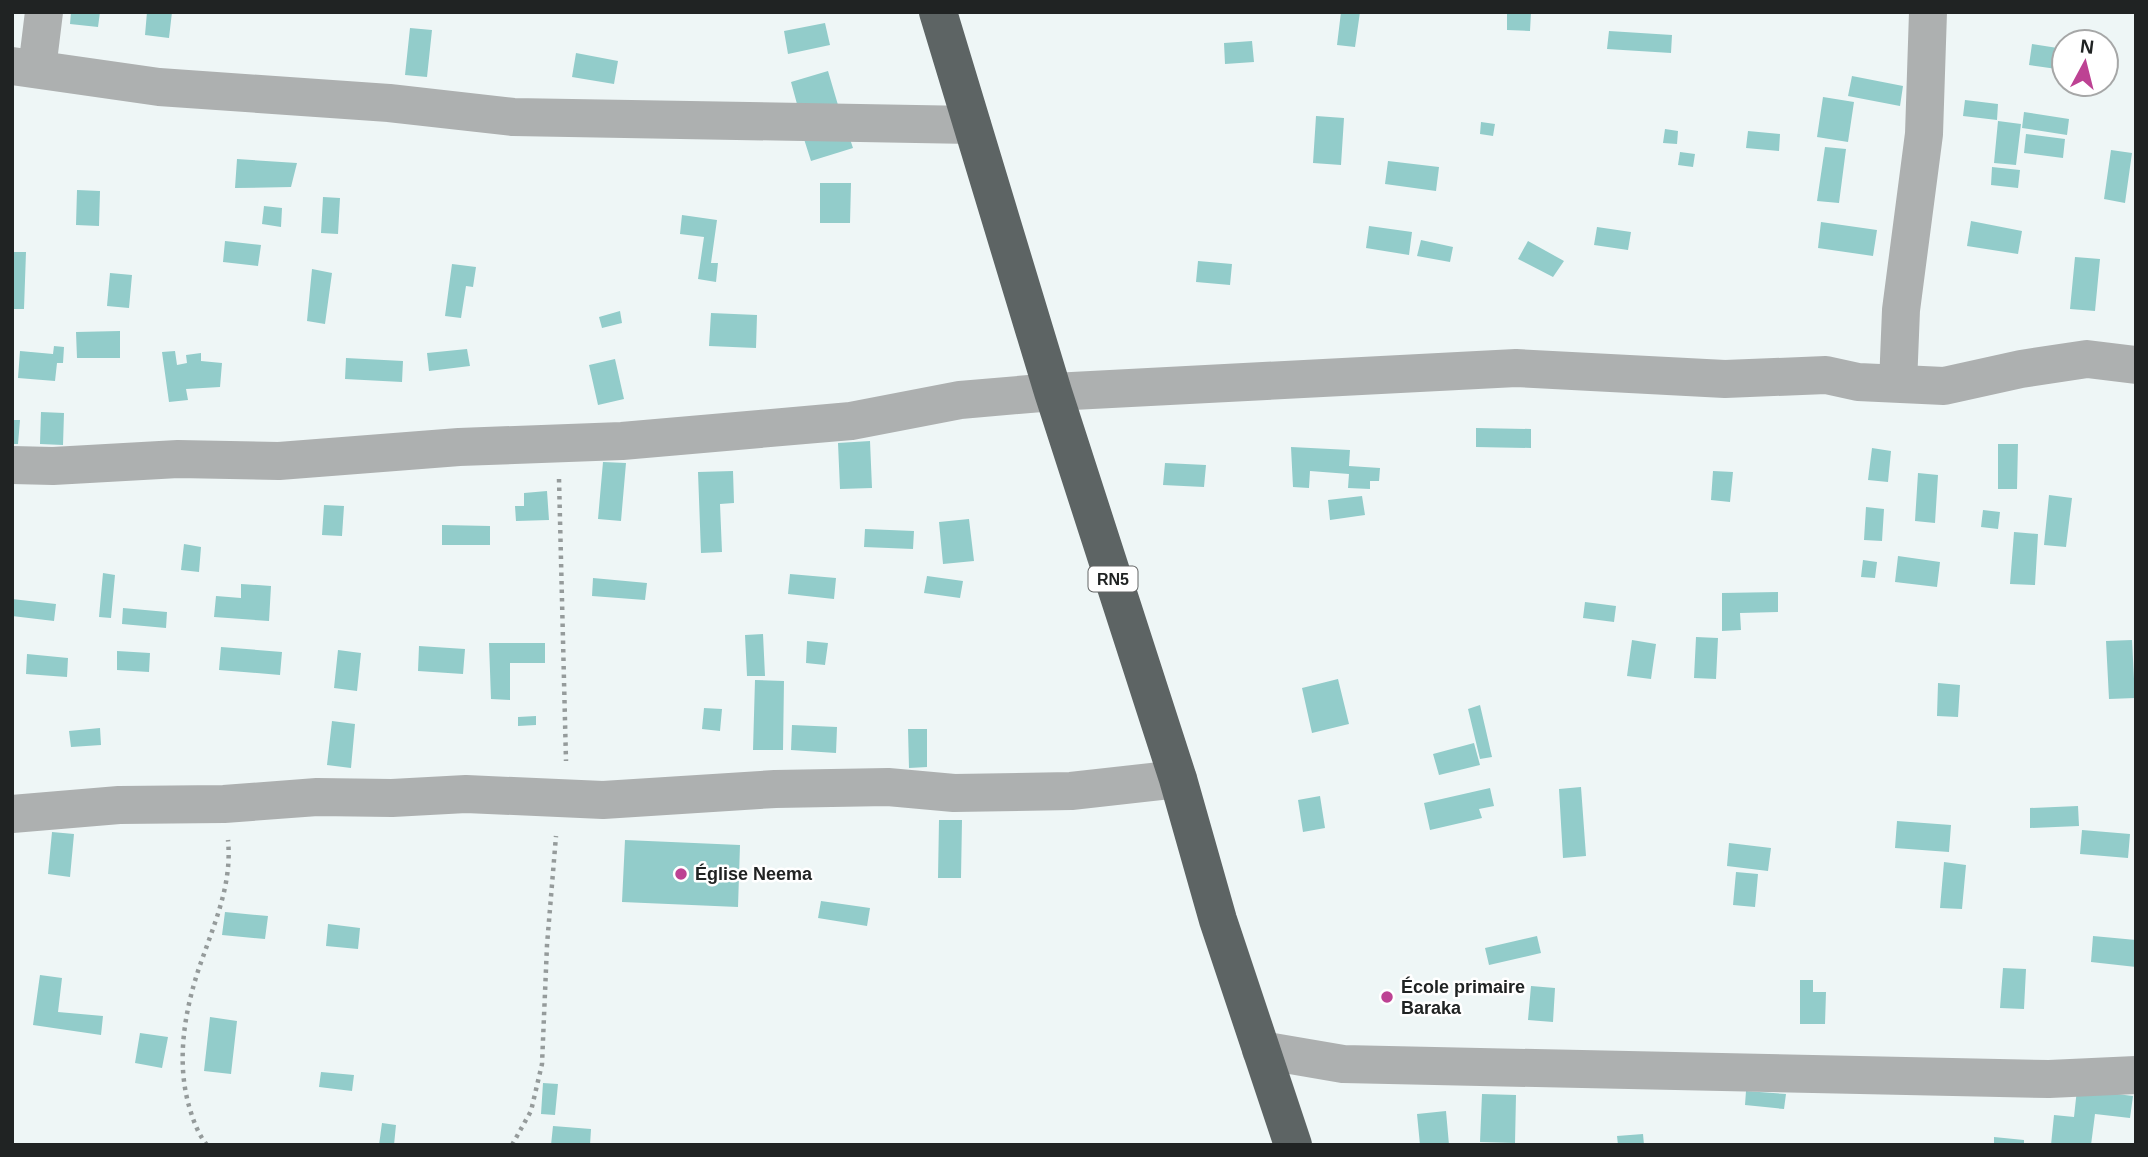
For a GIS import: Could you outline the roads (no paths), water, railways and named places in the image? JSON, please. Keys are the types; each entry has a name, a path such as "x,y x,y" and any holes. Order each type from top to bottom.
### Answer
{"highway":[{"name":"RN5","path":"938,12 1053,392 1178,779 1218,920 1293,1145"}],"street":[{"path":"44,12 25,68 159,87 388,103 513,117 972,125"},
{"path":"1898,384 1901,310 1924,134 1928,12"},
{"path":"12,465 53,466 178,459 279,461 459,447 622,441 851,421 960,400 1053,392 1516,368 1725,379 1826,375 1858,382 1944,386 2021,369 2087,359 2136,365"},
{"path":"12,814 120,805 225,804 317,797 392,798 466,794 603,800 775,789 875,787 954,793 1071,791 1178,779"},
{"path":"1261,1050 1343,1064 2049,1079 2136,1075"}],"place":[{"name":"Église Neema","path":"681,874"},
{"name":"École primaire Baraka","path":"1387,997"}]}
